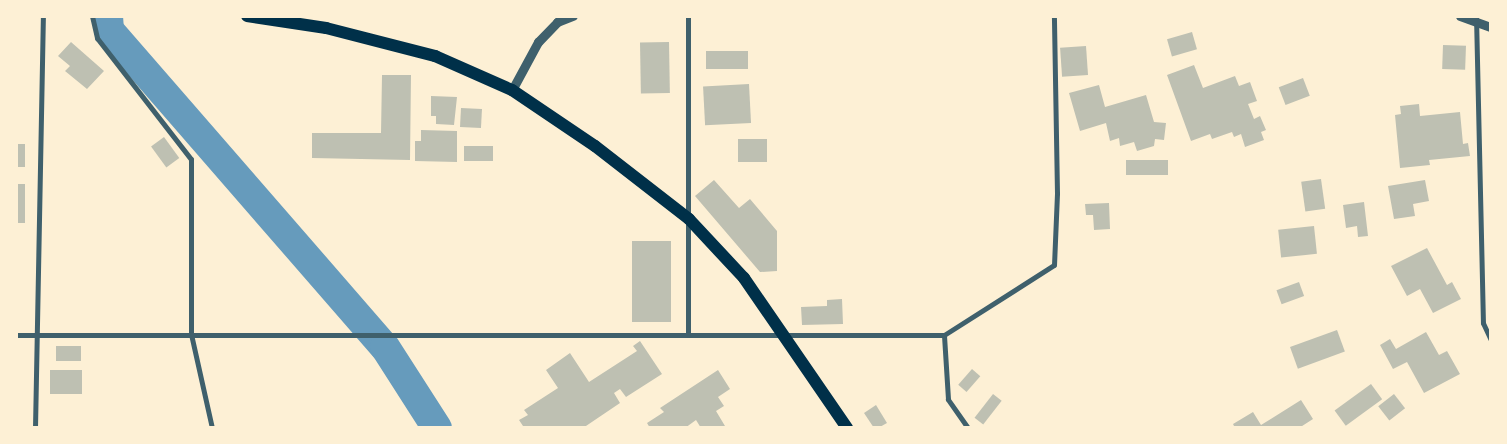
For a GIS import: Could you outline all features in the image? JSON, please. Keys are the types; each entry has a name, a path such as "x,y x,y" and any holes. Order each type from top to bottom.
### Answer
{"main road":[{"path":"247,16 326,28 435,56 512,90 595,146 689,219 744,278 786,335 847,428"}],"street":[{"path":"35,428 35,335 43,16"},
{"path":"92,16 97,38 191,159 191,334 212,428"},
{"path":"512,90 538,42 556,22 573,16"},
{"path":"688,16 688,334"},
{"path":"16,335 944,335 1054,265 1057,193 1054,16"},
{"path":"1460,16 1476,18 1491,27"},
{"path":"1476,18 1484,323 1491,340"},
{"path":"944,335 948,398 968,428"}],"building":[{"path":"1192,32 1197,49 1172,56 1167,39"},
{"path":"71,42 104,71 87,89 65,71 70,66 58,56"},
{"path":"669,42 670,93 641,93 640,43"},
{"path":"1443,45 1466,46 1465,70 1442,69"},
{"path":"1086,46 1088,75 1062,77 1060,48"},
{"path":"706,51 748,51 748,69 706,69"},
{"path":"1194,65 1203,88 1235,76 1239,86 1250,82 1257,101 1248,104 1254,119 1260,116 1266,130 1261,132 1264,140 1245,147 1241,134 1234,137 1232,132 1212,139 1210,134 1191,141 1167,75"},
{"path":"382,75 411,75 410,160 312,158 312,133 381,133"},
{"path":"1303,78 1310,96 1286,105 1279,87"},
{"path":"749,84 751,123 705,125 703,86"},
{"path":"1099,85 1105,107 1146,95 1154,122 1166,123 1164,140 1155,139 1154,146 1137,151 1134,142 1120,146 1119,138 1110,141 1106,123 1080,131 1069,93"},
{"path":"431,96 457,97 454,125 436,124 436,116 431,116"},
{"path":"1419,104 1420,116 1460,112 1463,144 1468,143 1470,156 1429,160 1430,165 1400,168 1395,115 1401,114 1400,106"},
{"path":"461,108 482,109 481,128 460,127"},
{"path":"421,130 457,131 457,162 415,161 415,141 421,141"},
{"path":"164,137 179,158 166,167 151,146"},
{"path":"738,139 767,139 767,162 738,162"},
{"path":"16,144 25,144 25,167 16,167"},
{"path":"464,146 493,146 493,161 464,161"},
{"path":"1126,160 1168,160 1168,175 1126,175"},
{"path":"1321,179 1325,209 1305,211 1301,182"},
{"path":"714,180 739,208 750,199 777,231 777,271 760,272 695,196"},
{"path":"1425,180 1429,201 1413,204 1415,216 1394,219 1388,186"},
{"path":"16,184 25,184 25,223 16,223"},
{"path":"1364,202 1368,236 1358,237 1357,226 1346,228 1343,205"},
{"path":"1109,203 1110,229 1094,230 1093,215 1086,215 1085,204"},
{"path":"1314,226 1317,254 1281,258 1278,230"},
{"path":"632,241 671,241 671,322 632,322"},
{"path":"1427,248 1447,285 1452,282 1461,299 1433,313 1420,289 1407,296 1391,266"},
{"path":"1299,282 1304,296 1282,304 1276,290"},
{"path":"842,299 843,324 802,325 801,307 827,306 827,300"},
{"path":"1337,330 1345,352 1298,369 1290,347"},
{"path":"1426,332 1439,355 1447,351 1460,374 1424,393 1407,362 1393,369 1380,345 1390,339 1396,349"},
{"path":"640,341 662,374 626,397 620,389 614,393 620,403 583,428 520,428 523,426 519,420 528,415 524,410 558,388 546,370 570,353 589,382 637,351 633,346"},
{"path":"56,346 81,346 81,361 56,361"},
{"path":"972,369 980,376 967,392 958,385"},
{"path":"50,370 82,370 82,394 50,394"},
{"path":"718,370 730,389 718,397 724,406 716,411 725,426 701,428 696,420 685,428 650,428 647,423 664,412 660,408"},
{"path":"1371,384 1382,399 1346,426 1335,410"},
{"path":"993,394 1002,401 983,424 975,418"},
{"path":"1394,394 1405,408 1389,420 1378,406"},
{"path":"1301,400 1313,419 1299,428 1235,428 1233,424 1253,412 1261,425"},
{"path":"876,405 887,423 874,428 864,413"}],"waterway":[{"path":"108,16 109,30 385,347 437,428"}]}
